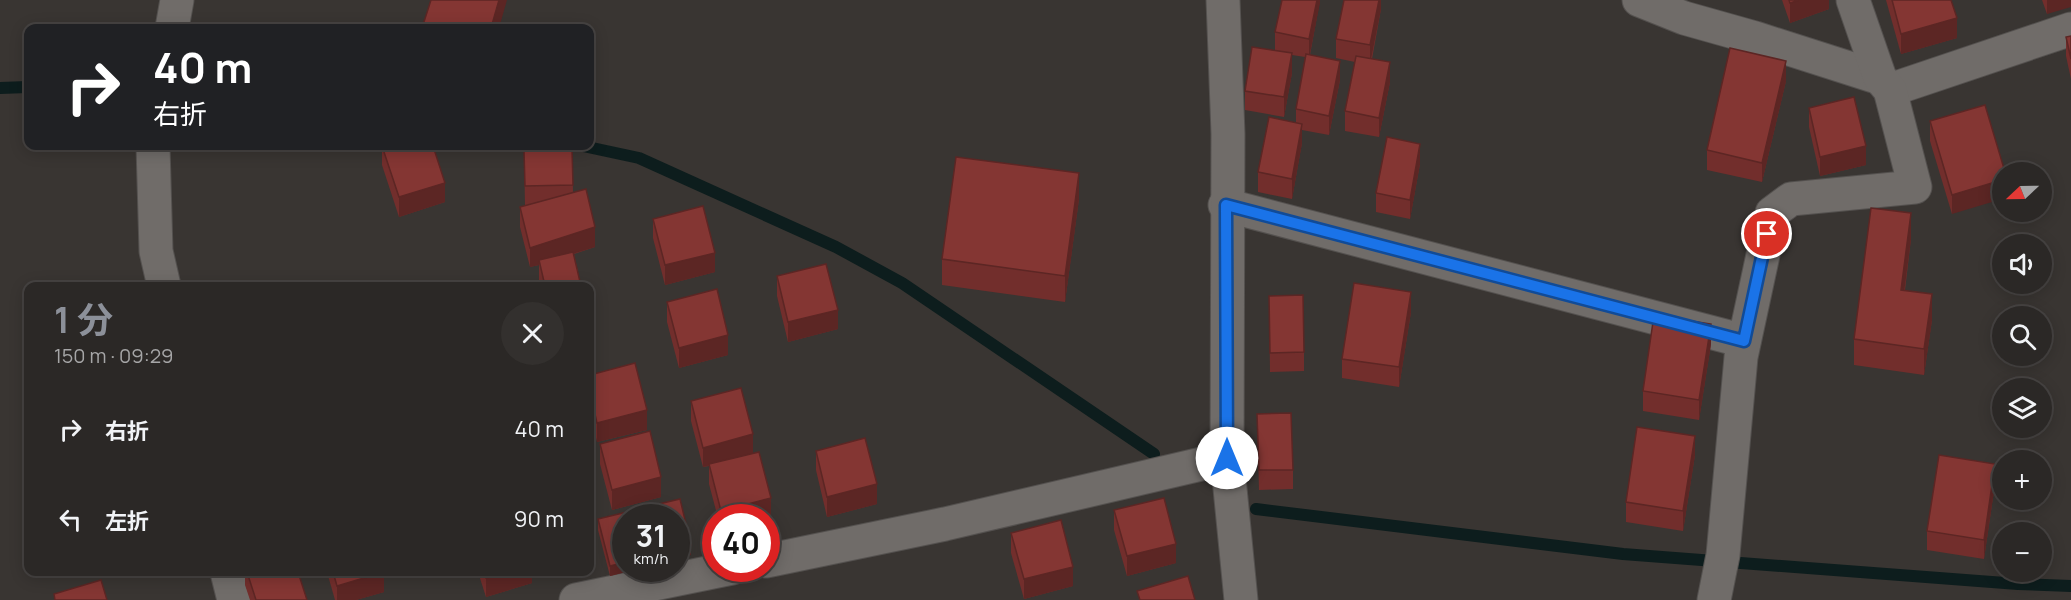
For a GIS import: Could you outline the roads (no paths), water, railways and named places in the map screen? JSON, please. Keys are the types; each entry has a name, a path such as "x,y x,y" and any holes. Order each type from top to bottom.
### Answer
{"street":[{"path":"173,24 177,0"},
{"path":"1223,0 1228,134 1227,458 1240,600"},
{"path":"1639,0 1684,18 1755,38 1885,84 2071,29"},
{"path":"1719,576 1744,341 1772,213 1791,199 1915,187 1885,84 1853,0"},
{"path":"153,150 156,251 163,282"},
{"path":"1226,205 1744,341"},
{"path":"780,558 945,524 1227,458"},
{"path":"576,600 702,574"},
{"path":"228,576 234,600"}],"waterway":[{"path":"0,88 24,87"},
{"path":"594,148 639,158 836,247 902,283 1154,454"},
{"path":"1256,509 1623,554 2071,586"}]}
